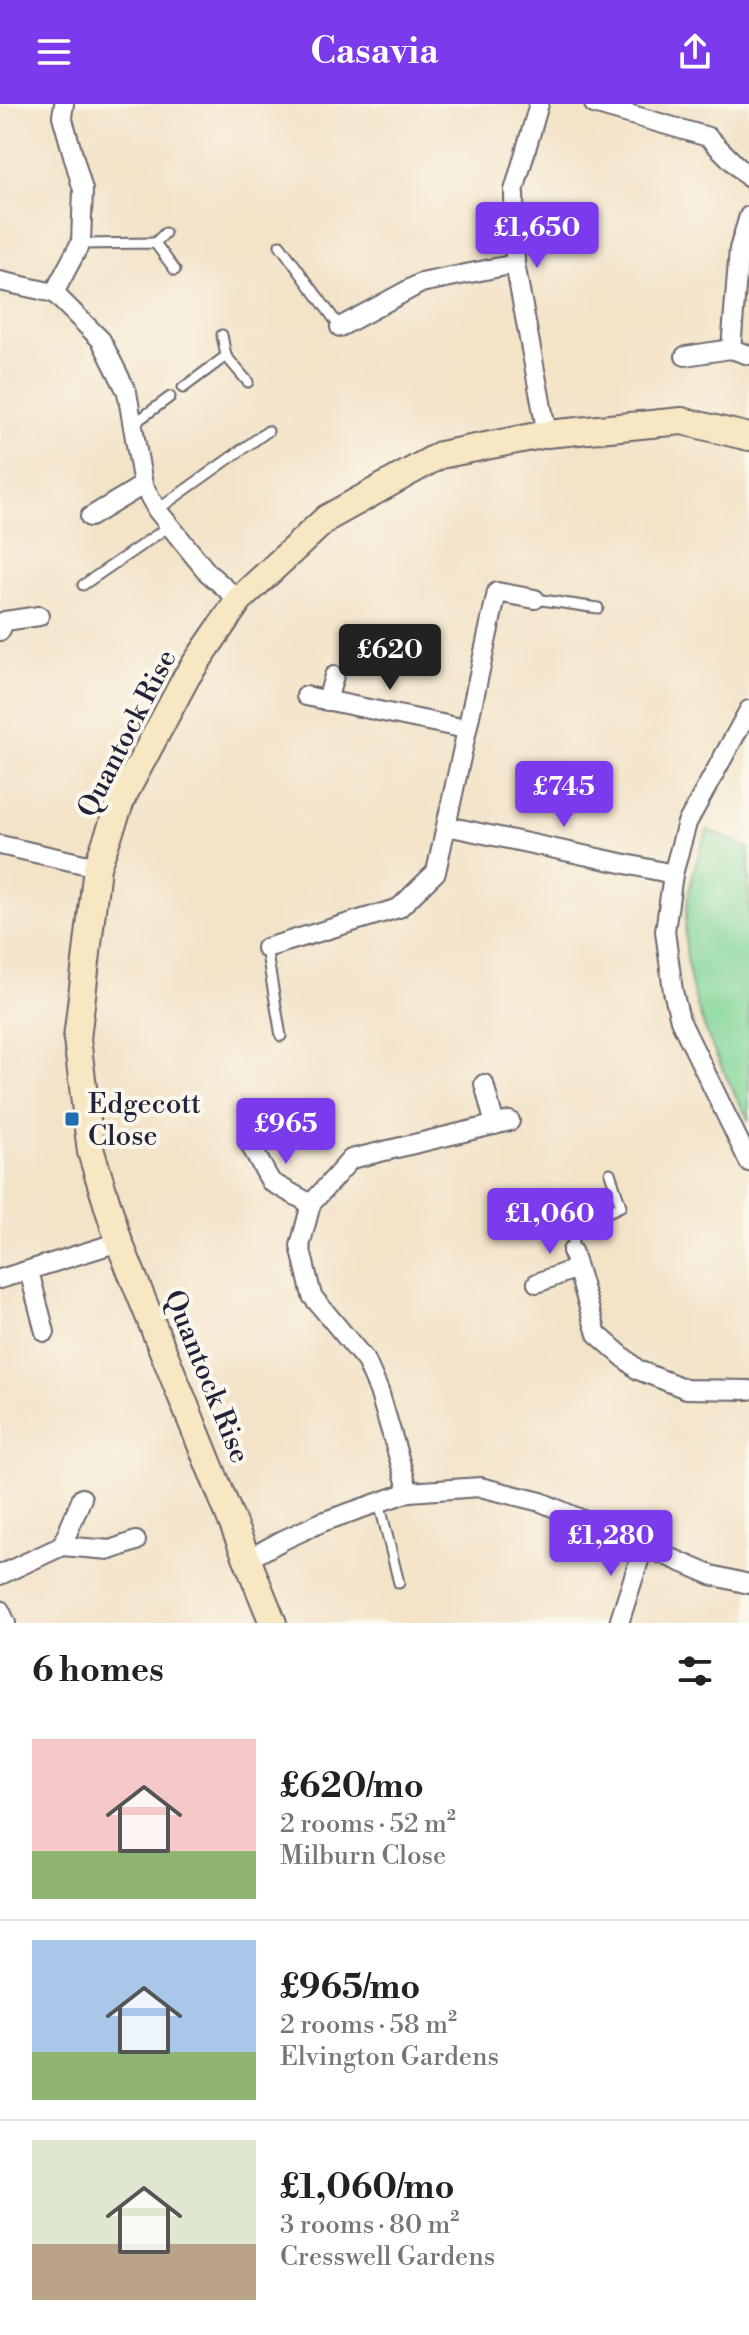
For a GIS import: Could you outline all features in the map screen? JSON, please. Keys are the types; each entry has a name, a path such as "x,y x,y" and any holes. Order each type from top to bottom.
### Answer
{"street":[{"path":"54,293 80,244 83,190 62,116 64,104"},
{"path":"539,104 514,191 515,264 547,434"},
{"path":"594,104 708,137 749,178"},
{"path":"685,356 740,352 739,249 749,216"},
{"path":"340,327 421,283 515,264"},
{"path":"0,281 54,293 101,340 127,392 143,485 157,510 208,573 239,600"},
{"name":"Quantock Rise","path":"273,1623 119,1242 91,1152 77,1039 97,867 122,798 187,676 239,600 327,518 440,455 547,434 682,421 749,437"},
{"path":"90,517 143,485"},
{"path":"266,948 399,908 436,872 497,592 535,599"},
{"path":"2,623 39,616"},
{"path":"327,701 334,676"},
{"path":"306,696 466,729"},
{"path":"749,710 687,823 673,874 665,931 676,1005 686,1033 749,1162"},
{"path":"447,826 673,874"},
{"path":"0,845 97,867"},
{"path":"409,1492 379,1391 366,1361 312,1296 300,1246 311,1204 351,1159 502,1123 484,1084"},
{"path":"248,1141 271,1182 311,1204"},
{"path":"0,1279 119,1242"},
{"path":"537,1283 575,1260 597,1334 638,1370 686,1389 749,1390"},
{"path":"29,1271 45,1332"},
{"path":"248,1559 322,1522 409,1492 480,1487 541,1502 711,1575 749,1584"},
{"path":"62,1546 82,1498"},
{"path":"0,1575 62,1546 110,1550 136,1541"},
{"path":"619,1623 644,1545"},
{"path":"0,1610 6,1623"}],"lane":[{"path":"80,244 155,243 165,233"},
{"path":"155,243 175,270"},
{"path":"280,245 340,327"},
{"path":"222,335 226,356 248,382"},
{"path":"183,388 226,356"},
{"path":"132,425 170,397"},
{"path":"157,510 268,431"},
{"path":"83,585 171,525"},
{"path":"535,599 598,608"},
{"path":"266,948 281,1036"},
{"path":"575,1260 574,1228 621,1206 610,1173"},
{"path":"379,1502 399,1583"}],"green space":[{"path":"708,830 749,849 749,1121 713,1048 690,980 686,945 687,909 694,871"}],"place":[{"name":"Edgecott Close","path":"72,1119"}]}
